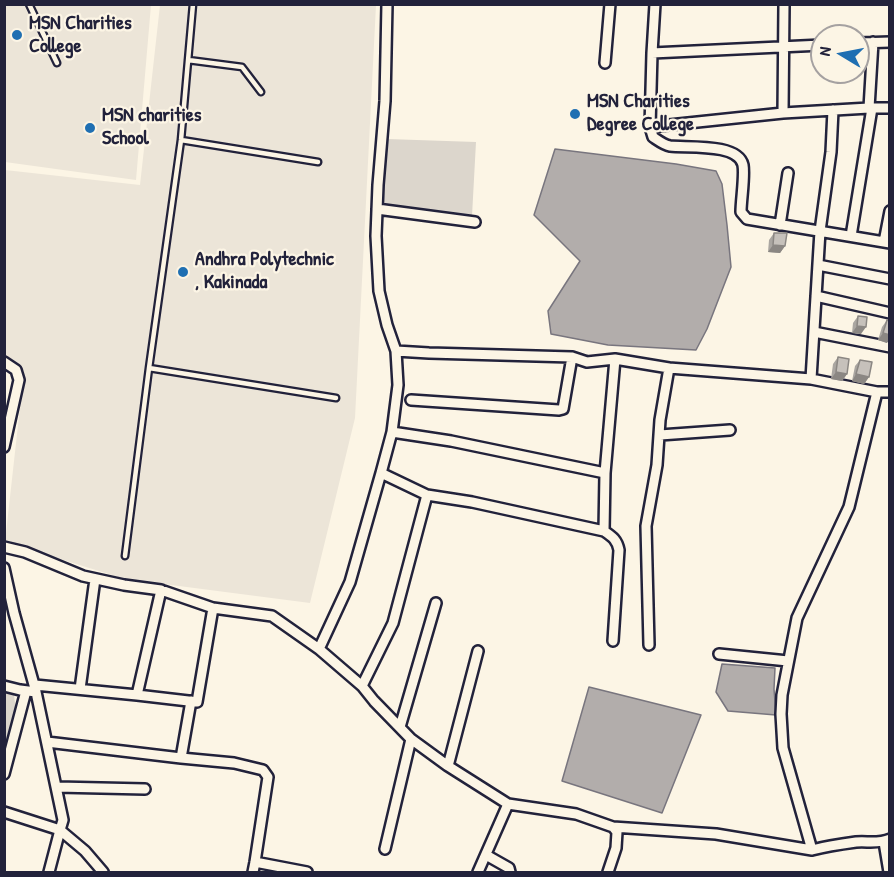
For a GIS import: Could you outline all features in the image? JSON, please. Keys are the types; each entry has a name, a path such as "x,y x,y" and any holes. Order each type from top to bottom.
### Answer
{"street":[{"path":"319,649 350,582 392,432 396,408 398,385 396,351 387,326 379,291 376,236 385,101 387,4"},
{"path":"605,63 610,4"},
{"path":"655,4 650,127 653,137 667,146 724,150 736,154 743,166 741,212 747,219 887,242 890,211"},
{"path":"783,113 784,4"},
{"path":"870,42 890,42"},
{"path":"851,236 870,108 873,42"},
{"path":"652,52 810,46"},
{"path":"650,127 783,113 890,108"},
{"path":"811,379 820,231 831,152 833,110"},
{"path":"780,225 788,173"},
{"path":"377,209 475,222"},
{"path":"818,265 890,279"},
{"path":"816,296 890,313"},
{"path":"814,332 890,347"},
{"path":"396,351 572,357 587,362 615,359 669,368 811,379 877,392 889,391"},
{"path":"411,400 563,409 572,357"},
{"path":"604,531 605,473 615,359"},
{"path":"4,362 16,370 19,380 9,408 4,447"},
{"path":"650,645 646,526 657,465 660,420 669,368"},
{"path":"812,850 783,748 782,695 797,618 849,507 877,392"},
{"path":"660,435 730,430"},
{"path":"392,432 452,441 605,473"},
{"path":"381,473 427,495 472,502 604,531 613,537 619,550 613,641"},
{"path":"362,686 393,623 427,495"},
{"path":"4,547 25,552 83,576 161,590 213,608 272,616 319,649 362,686 411,739 448,766 508,804 576,814 613,826 716,834 812,850 858,842 887,841 889,873"},
{"path":"4,568 32,689 47,742 63,819 49,873"},
{"path":"80,689 95,579"},
{"path":"137,695 161,590"},
{"path":"400,727 436,603"},
{"path":"4,686 32,689 80,689 197,702 213,608"},
{"path":"448,766 478,651"},
{"path":"719,654 788,661"},
{"path":"4,774 32,689"},
{"path":"181,758 191,701"},
{"path":"385,849 411,739"},
{"path":"47,742 234,763 263,770 268,777 253,873"},
{"path":"57,787 145,789"},
{"path":"478,873 508,804"},
{"path":"4,812 60,830 86,851 103,873"},
{"path":"608,873 616,848 616,832 613,826"},
{"path":"486,855 508,868 510,873"},
{"path":"255,862 307,873"}],"lane":[{"path":"29,4 57,63"},
{"path":"125,556 181,140 193,4"},
{"path":"188,60 242,67 261,92"},
{"path":"181,140 318,162"},
{"path":"149,368 336,398"}],"shaded area":[{"path":"5,5 151,5 136,180 5,162"},
{"name":"Andhra Polytechnic , Kakinada","path":"160,5 376,5 355,418 310,603 125,579 5,542 24,371 5,357 5,170 140,185"},
{"path":"387,139 476,142 472,216 382,205"},
{"path":"555,149 716,171 722,184 731,267 707,329 696,350 608,345 551,334 548,311 580,261 534,215"},
{"path":"722,664 775,668 776,715 728,711 716,692"},
{"path":"589,687 701,715 662,813 562,781"},
{"path":"5,692 14,695 16,711 5,754"}],"building":[{"path":"774,233 787,233 785,246 773,245"},
{"path":"858,316 867,317 866,327 857,326"},
{"path":"887,320 890,321 890,335 883,333"},
{"path":"838,357 849,359 847,374 836,372"},
{"path":"860,360 872,362 869,377 856,374"}],"place":[{"name":"MSN Charities College","path":"17,35"},
{"name":"MSN Charities Degree College","path":"575,114"},
{"name":"MSN charities School","path":"90,128"},
{"name":"Andhra Polytechnic , Kakinada","path":"183,272"}]}
